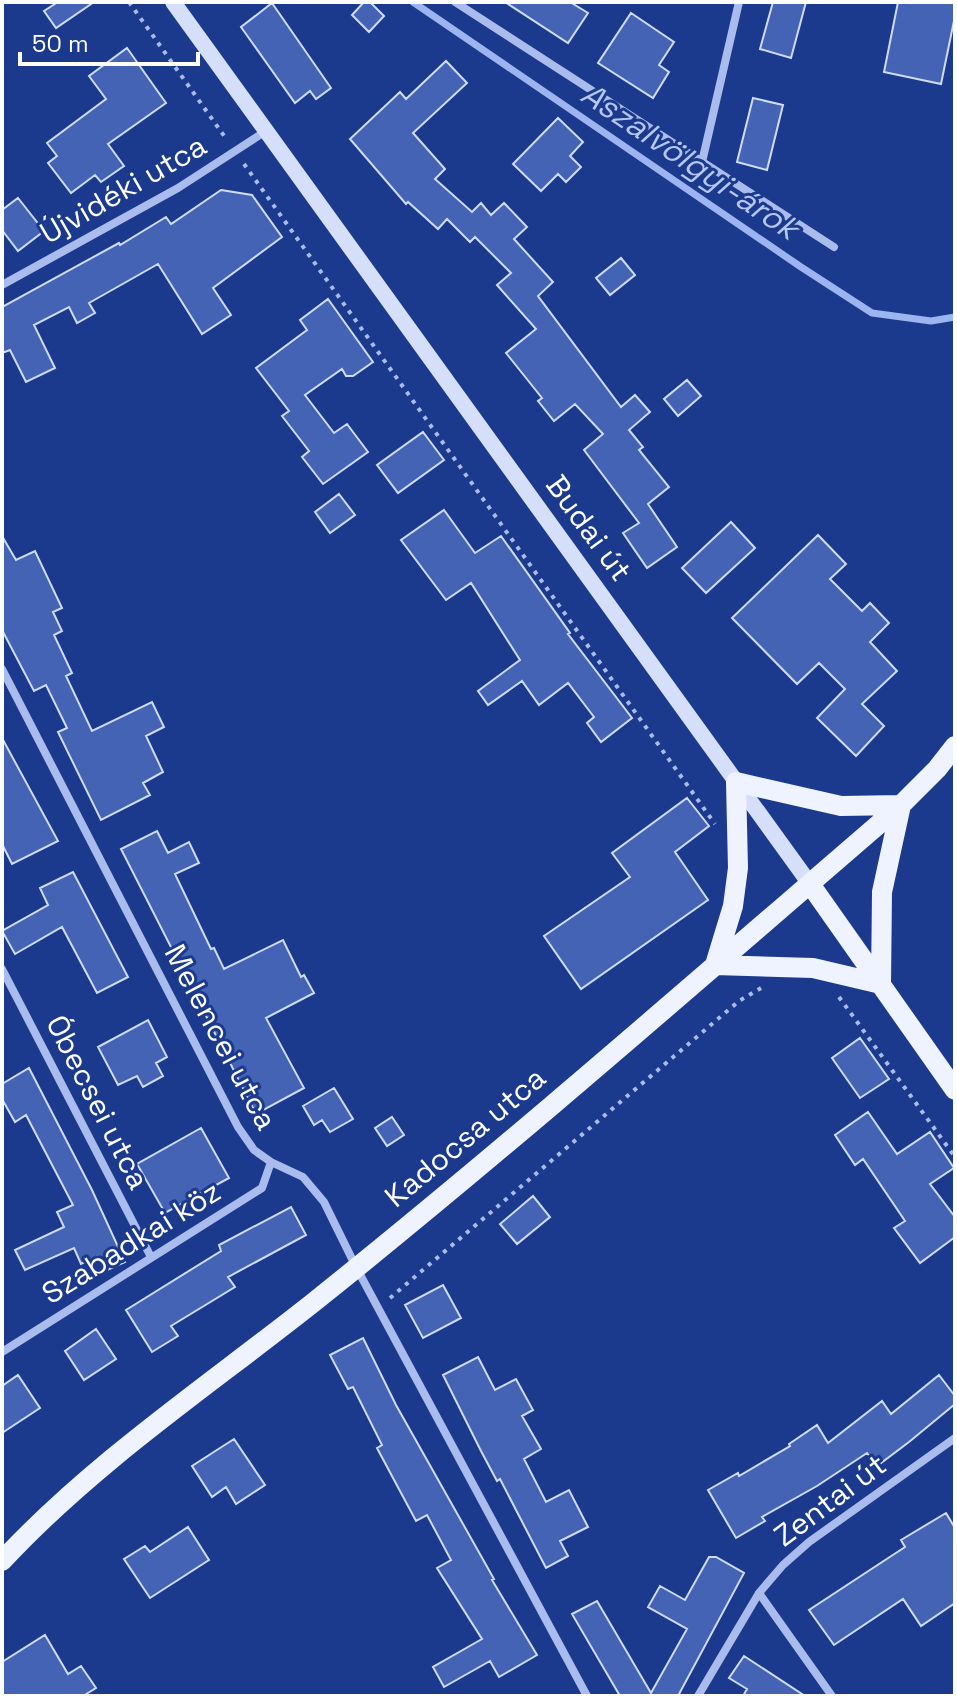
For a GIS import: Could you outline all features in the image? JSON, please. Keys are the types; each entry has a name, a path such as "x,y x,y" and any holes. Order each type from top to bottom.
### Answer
{"main road":[{"name":"Budai út","path":"173,2 810,884 955,1090"},
{"name":"Kadocsa utca","path":"2,1561 82,1483 356,1267 810,884 901,805 955,746"},
{"path":"736,782 841,806 901,805 882,892 881,984 813,968 715,965 733,906 738,868 736,782"}],"street":[{"path":"455,2 834,247"},
{"path":"702,162 739,2"},
{"name":"Újvidéki utca","path":"2,285 178,188 266,131"},
{"name":"Melencei utca","path":"2,669 238,1127 254,1150 303,1177 324,1202 587,1696"},
{"name":"Óbecsei utca","path":"2,969 151,1257"},
{"name":"Szabadkai köz","path":"2,1352 262,1188 271,1162"},
{"name":"Zentai út","path":"698,1696 759,1593 783,1565 809,1542 955,1438"},
{"path":"759,1593 832,1696"}],"path":[{"path":"129,2 719,828"},
{"path":"380,1308 739,1001 773,984"},
{"path":"833,989 955,1157"}],"building":[{"path":"58,2 94,2 56,28 44,11"},
{"path":"364,2 370,2 384,16 369,32 352,15"},
{"path":"505,2 570,2 588,13 568,43"},
{"path":"773,2 806,2 791,58 760,49"},
{"path":"898,2 955,2 941,84 884,72"},
{"path":"272,3 331,88 316,99 310,91 295,103 241,27"},
{"path":"631,13 674,42 659,65 669,72 653,98 598,63"},
{"path":"127,48 166,103 108,144 124,166 101,182 95,175 71,193 48,163 57,156 47,143 106,99 89,76"},
{"path":"446,61 467,83 413,133 445,169 435,179 472,212 481,203 491,215 504,203 527,227 514,239 553,282 538,296 621,407 635,395 650,412 629,430 643,447 639,450 669,487 648,504 677,547 647,568 623,533 639,523 584,450 603,434 575,404 554,421 538,401 542,398 506,353 536,329 497,285 511,273 475,237 470,242 447,219 438,229 408,202 406,204 350,139 400,92 406,99"},
{"path":"753,98 783,105 767,170 737,162"},
{"path":"558,118 583,142 570,156 581,167 566,182 558,174 541,191 513,164"},
{"path":"221,190 252,195 282,237 213,288 231,315 202,334 158,264 89,303 95,313 77,323 69,307 34,325 55,368 26,382 10,350 2,353 2,307 120,245 166,217 171,224"},
{"path":"18,198 44,231 18,251 2,230 2,210"},
{"path":"621,258 635,275 610,295 596,278"},
{"path":"328,299 373,362 353,376 346,376 342,369 305,395 334,433 347,424 368,452 323,484 302,457 309,451 282,416 289,411 256,368 307,330 300,320"},
{"path":"687,380 701,396 678,416 664,399"},
{"path":"423,432 444,460 398,493 377,465"},
{"path":"339,494 355,515 330,533 315,512"},
{"path":"444,510 475,553 501,536 568,634 632,718 601,742 587,723 594,717 568,683 539,705 522,681 488,705 478,691 520,660 471,583 446,600 401,540"},
{"path":"731,522 755,548 706,593 682,568"},
{"path":"818,535 846,564 830,579 862,611 870,603 889,623 870,642 897,671 862,704 884,726 856,756 817,718 845,689 819,663 797,684 732,618"},
{"path":"2,536 16,560 35,551 62,608 53,612 62,631 54,635 72,673 66,676 92,731 152,702 164,727 146,736 163,772 143,783 150,795 101,820 58,732 67,728 46,685 34,691 2,630"},
{"path":"2,738 58,841 12,864 2,844"},
{"path":"687,798 709,826 675,852 708,900 581,989 544,936 630,877 612,853"},
{"path":"157,831 168,853 189,842 199,863 175,874 224,969 283,940 301,977 304,975 314,993 266,1018 304,1088 256,1114 121,849"},
{"path":"73,872 128,977 97,993 62,927 15,954 2,931 48,905 40,888"},
{"path":"148,1020 167,1057 156,1063 163,1076 143,1087 137,1076 118,1085 98,1047"},
{"path":"860,1038 889,1079 860,1098 832,1058"},
{"path":"29,1068 125,1262 105,1271 98,1256 81,1264 74,1248 25,1270 15,1250 64,1227 57,1212 73,1205 26,1115 15,1122 2,1099 2,1084"},
{"path":"334,1088 353,1119 330,1132 322,1120 314,1125 303,1106"},
{"path":"868,1112 897,1154 930,1132 954,1168 930,1184 955,1217 955,1237 920,1263 894,1228 905,1221 863,1159 855,1165 835,1135"},
{"path":"392,1117 404,1135 387,1146 375,1128"},
{"path":"201,1128 229,1178 165,1213 137,1164"},
{"path":"533,1196 550,1217 517,1244 500,1224"},
{"path":"291,1207 306,1235 228,1277 235,1287 171,1326 178,1336 152,1352 126,1310 221,1251 219,1245"},
{"path":"443,1285 461,1318 423,1338 405,1305"},
{"path":"96,1329 116,1359 84,1380 65,1351"},
{"path":"363,1338 492,1580 537,1655 499,1677 490,1661 444,1687 433,1667 482,1639 437,1568 451,1560 427,1515 416,1521 377,1448 382,1445 353,1387 348,1389 330,1355"},
{"path":"478,1357 495,1390 516,1379 533,1410 522,1416 541,1449 524,1459 546,1502 569,1490 588,1527 560,1541 568,1556 546,1568 443,1375"},
{"path":"18,1375 40,1408 2,1433 2,1386"},
{"path":"939,1375 955,1396 955,1404 909,1442 877,1466 867,1453 762,1517 765,1521 736,1538 708,1490 790,1446 817,1425 828,1443 882,1401 891,1414"},
{"path":"234,1439 265,1485 236,1504 226,1487 212,1497 192,1466"},
{"path":"946,1513 955,1528 955,1603 921,1626 903,1599 834,1645 809,1610 905,1547 901,1540"},
{"path":"188,1527 209,1560 150,1598 124,1559 145,1546 150,1552"},
{"path":"709,1557 716,1557 744,1573 678,1696 620,1696 572,1614 597,1601 651,1693 687,1629 648,1607 660,1586 685,1600"},
{"path":"45,1635 68,1674 81,1666 96,1688 83,1696 2,1696 2,1662"},
{"path":"744,1656 805,1696 743,1696 747,1689 729,1678"}],"waterway":[{"name":"Aszalvölgyi-árok","path":"413,2 872,313 931,321 955,317"}]}
